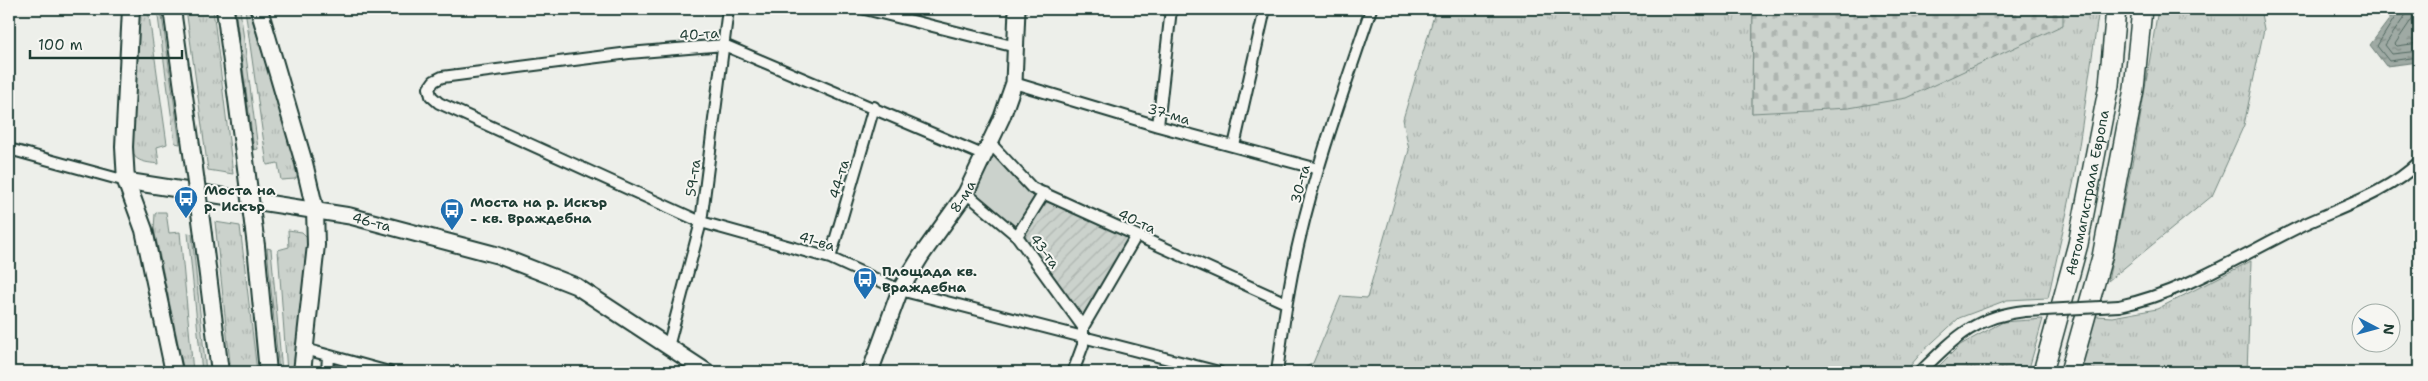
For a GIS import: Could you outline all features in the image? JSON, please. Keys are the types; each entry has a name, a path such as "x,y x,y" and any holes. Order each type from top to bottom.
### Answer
{"highway":[{"name":"Автомагистрала Европа","path":"2043,372 2078,244 2109,85 2116,9"},
{"name":"Автомагистрала Европа","path":"2070,372 2102,257 2134,89 2142,9"}],"main road":[{"path":"131,9 124,147 126,181 144,230 174,372"},
{"path":"172,9 220,372"},
{"path":"225,9 256,246 268,372"},
{"path":"259,9 304,163 315,210 316,245 302,372"}],"street":[{"name":"59-та","path":"668,347 701,222 728,9"},
{"path":"865,9 1016,47"},
{"name":"8-ма","path":"870,372 900,290 921,256 966,193 987,150 1014,83 1017,9"},
{"path":"1158,126 1171,9"},
{"path":"1234,146 1264,9"},
{"name":"30-та","path":"1277,372 1286,304 1300,237 1318,169 1371,9"},
{"name":"40-та","path":"429,88 434,80 442,77 628,53 724,45 874,107 987,150 1032,188 1286,304"},
{"name":"37-ма","path":"1014,83 1158,126 1318,169"},
{"name":"41-ва","path":"429,88 431,96 438,104 701,222 830,258 900,290 1083,332 1219,372"},
{"name":"44-та","path":"830,258 874,107"},
{"name":"46-та","path":"9,149 126,181 350,216 497,255 576,286 707,372"},
{"path":"1920,372 1954,340 1978,323 2002,313 2119,306 2154,297 2374,192 2407,174 2419,162"},
{"name":"43-та","path":"966,193 1017,236 1083,332"},
{"path":"1017,236 1044,193"},
{"path":"1073,372 1083,332 1136,236"},
{"path":"305,349 389,372"},
{"path":"327,372 328,356"}],"green space":[{"path":"137,9 148,9 167,144 157,147 159,164 144,162 136,158 131,151 130,145"},
{"path":"157,9 161,9 180,144 175,143"},
{"path":"186,9 213,9 233,174 208,170"},
{"path":"235,9 240,9 258,149 254,150"},
{"path":"245,9 249,9 297,167 298,175 295,179 281,180 278,163 267,165"},
{"path":"1436,9 1753,9 1752,113 2062,25 2063,9 2099,9 2074,180 2048,298 2007,300 1959,318 1922,352 1905,372 1298,372 1313,363 1341,296 1367,298 1409,150 1403,119"},
{"path":"1753,9 2063,9 2063,25 1906,98 1849,108 1752,113"},
{"path":"2158,9 2260,9 2264,29 2244,125 2212,196 2108,281 2135,149"},
{"path":"990,143 1044,193 1017,236 966,193"},
{"path":"1044,193 1136,236 1083,327 1017,236"},
{"path":"166,212 169,233 180,232 193,372 184,372 154,229 155,214"},
{"path":"215,222 240,226 257,372 231,372"},
{"path":"288,230 302,232 307,237 307,254 295,372 287,372 278,250 289,247"},
{"path":"188,233 192,234 206,372 202,372"},
{"path":"267,248 271,249 282,372 279,372"},
{"path":"2251,261 2247,372 2080,372 2096,316 2112,317 2157,309"},
{"path":"2043,319 2028,372 1933,372 1960,345 2003,322"}],"water":[{"path":"2397,9 2419,9 2419,62 2386,66 2370,45"}],"place":[{"name":"Моста на р. Искър","path":"186,219"},
{"name":"Моста на р. Искър - кв. Враждебна","path":"452,231"},
{"name":"Площада кв. Враждебна","path":"865,300"}]}
